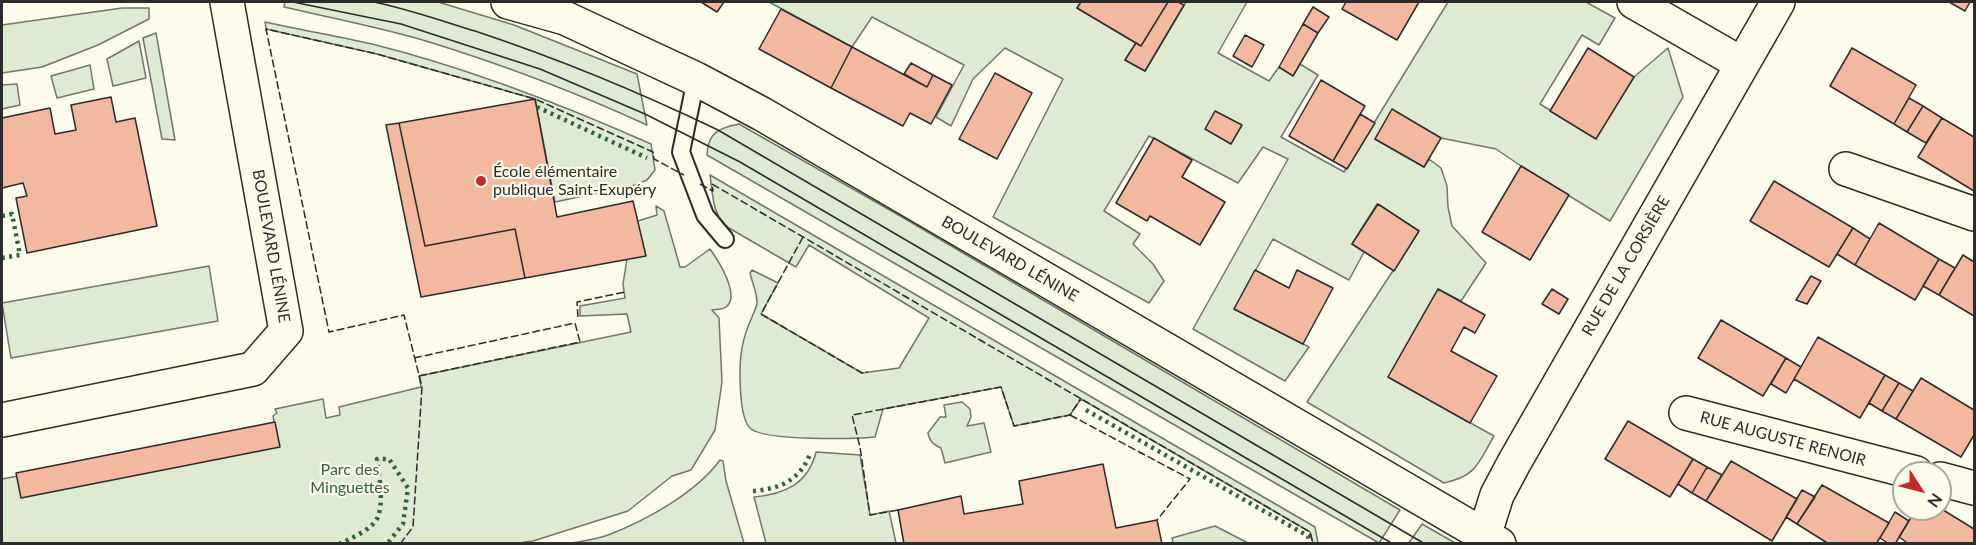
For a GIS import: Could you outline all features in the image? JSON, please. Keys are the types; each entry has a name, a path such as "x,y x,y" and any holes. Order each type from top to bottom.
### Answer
{"street":[{"name":"BOULEVARD LÉNINE","path":"2,420 253,369 286,331 227,2"},
{"name":"BOULEVARD LÉNINE","path":"508,2 565,18 696,79 762,114 1488,541"},
{"path":"1634,2 1742,64"},
{"name":"RUE DE LA CORSIÈRE","path":"1488,541 1497,495 1514,463 1778,2"},
{"path":"1846,169 1974,214"},
{"name":"RUE AUGUSTE RENOIR","path":"1686,413 1892,467"},
{"path":"1952,482 1974,488"}],"lane":[{"path":"696,79 681,152 705,215 725,240"}],"green space":[{"path":"285,2 438,2 514,25 637,74 647,125 538,79 482,59 408,36 284,7"},
{"path":"769,2 1081,2 1077,8 1136,43 1125,60 1145,71 1186,2 1247,2 1218,53 1269,81 1279,67 1293,75 1300,64 1318,75 1281,137 1344,172 1448,2 1586,2 1615,18 1599,45 1582,35 1540,104 1595,138 1634,77 1668,48 1683,97 1610,221 1496,149 1441,138 1392,110 1375,139 1424,167 1429,159 1441,168 1447,186 1452,226 1486,263 1461,301 1438,289 1388,377 1494,436 1480,461 1470,472 1444,483 1307,402 1419,231 1377,204 1352,244 1364,252 1349,280 1273,239 1234,309 1309,347 1285,381 1193,329 1288,159 1263,147 1238,183 1149,136 1104,211 1140,234 1133,244 1153,264 1164,281 1149,303 993,217 1063,79 1005,48 973,79 951,126 936,117 964,65 872,17 852,47"},
{"path":"122,8 149,8 149,19 98,45 42,67 2,73 2,25"},
{"path":"265,22 359,41 408,54 548,101 651,144 655,170 647,180 635,185 555,202 535,99 377,54 266,29"},
{"path":"156,33 175,140 162,139 143,38"},
{"path":"139,41 146,78 113,86 107,59"},
{"path":"90,65 94,89 57,98 51,76"},
{"path":"17,84 20,105 2,109 2,85"},
{"path":"739,124 902,217 1400,510 1379,543 707,155 710,141 716,132"},
{"path":"710,175 1315,527 1318,543 1313,543 1310,532 1081,399 1070,415 1014,426 1001,387 883,409 875,437 830,439 774,436 751,429 744,414 740,378 743,344 757,304 750,273 752,270 778,283 761,314 862,373 899,368 929,318 809,245 796,267 729,228 716,211"},
{"name":"Parc des Minguettes","path":"656,206 664,211 680,267 685,267 710,249 727,278 731,295 726,307 712,310 719,318 722,382 715,430 691,470 672,476 628,511 524,543 2,544 2,479 275,427 273,416 277,413 275,409 323,399 326,418 340,415 339,407 421,387 419,376 631,332 627,314 580,316 580,306 625,298 623,284 627,259 638,221 657,215"},
{"path":"209,266 218,321 11,358 2,303"},
{"path":"962,402 970,409 971,417 967,426 984,423 991,452 945,463 941,448 932,442 928,433 940,417 946,417 944,405"},
{"path":"816,452 860,455 870,515 889,511 896,543 766,543 754,497 785,490 801,480"},
{"path":"720,460 723,461 726,481 744,543 572,543 608,535 653,514 698,484"},
{"path":"1422,524 1455,543 1409,543"},
{"path":"1215,526 1248,543 1173,543 1172,538"}],"building":[{"path":"701,2 724,2 717,12"},
{"path":"1081,2 1168,2 1141,46 1077,8"},
{"path":"1168,2 1178,2 1184,5 1145,71 1125,60 1136,43 1141,46"},
{"path":"1346,2 1419,2 1397,40 1342,9"},
{"path":"1949,2 1970,2 1965,11"},
{"path":"1313,7 1329,17 1318,33 1303,24"},
{"path":"781,9 852,47 831,88 759,49"},
{"path":"1303,24 1318,33 1293,76 1279,67"},
{"path":"1245,35 1264,45 1252,67 1233,56"},
{"path":"852,47 927,87 933,75 952,85 931,124 910,113 903,126 831,88"},
{"path":"1588,48 1634,77 1596,139 1550,111"},
{"path":"1852,48 1916,85 1894,124 1830,86"},
{"path":"911,63 933,75 927,87 904,74"},
{"path":"995,73 1032,93 997,159 959,139"},
{"path":"1321,80 1365,106 1333,161 1289,136"},
{"path":"111,97 116,122 135,118 157,226 27,253 16,198 27,196 23,183 2,188 2,118 50,108 55,134 76,130 71,105"},
{"path":"1909,98 1923,106 1907,132 1894,124"},
{"path":"535,99 557,217 633,201 646,256 525,278 515,229 425,246 399,123"},
{"path":"1923,106 1942,118 1926,143 1907,132"},
{"path":"1392,109 1441,138 1424,167 1375,139"},
{"path":"1215,111 1242,125 1231,144 1205,129"},
{"path":"1360,114 1375,123 1347,169 1333,161"},
{"path":"1942,118 1974,137 1974,191 1918,157"},
{"path":"399,123 425,246 515,229 525,278 421,297 386,125"},
{"path":"1154,138 1192,160 1182,177 1225,202 1200,245 1150,216 1147,221 1116,203"},
{"path":"1521,166 1569,195 1530,260 1482,232"},
{"path":"1774,181 1853,228 1829,267 1750,221"},
{"path":"1378,204 1419,231 1394,271 1352,244"},
{"path":"1879,223 1939,259 1915,300 1855,265"},
{"path":"1853,228 1870,239 1855,265 1837,254"},
{"path":"1963,255 1974,262 1974,316 1939,295"},
{"path":"1939,259 1955,268 1939,295 1923,286"},
{"path":"1255,270 1289,288 1297,270 1333,288 1303,344 1234,309"},
{"path":"1811,276 1821,281 1807,304 1796,300"},
{"path":"1438,289 1485,315 1475,333 1464,327 1451,351 1497,376 1470,423 1388,377"},
{"path":"1552,289 1568,299 1559,314 1542,304"},
{"path":"1721,320 1786,358 1763,396 1698,358"},
{"path":"1818,337 1885,375 1860,418 1794,379"},
{"path":"1786,358 1801,367 1786,393 1771,384"},
{"path":"1885,375 1899,383 1882,411 1869,403"},
{"path":"1921,378 1974,410 1974,435 1961,457 1896,419"},
{"path":"1899,383 1913,391 1896,419 1882,411"},
{"path":"1628,421 1693,459 1670,497 1605,459"},
{"path":"275,422 280,447 21,498 16,473"},
{"path":"1693,459 1707,467 1692,493 1678,484"},
{"path":"1731,461 1797,499 1772,541 1706,501"},
{"path":"1103,464 1116,528 1157,520 1162,544 904,544 898,510 961,496 964,514 1023,504 1019,481"},
{"path":"1707,467 1722,475 1706,501 1692,493"},
{"path":"1822,485 1889,523 1876,544 1829,544 1797,524"},
{"path":"1802,490 1815,497 1797,524 1786,517"},
{"path":"1952,515 1974,529 1974,544 1909,544 1899,537 1909,521 1952,521"},
{"path":"1892,517 1892,521 1909,521 1895,544 1889,544 1880,538"}],"tram line":[{"path":"293,2 401,24 540,69 645,114 740,162 1393,544"},
{"path":"374,2 438,19 537,53 629,89 718,130 1425,544"}],"hedge":[{"path":"537,107 647,158"},
{"path":"2,216 12,214 20,255 2,258"},
{"path":"1086,410 1308,536 1310,544"},
{"path":"753,491 772,488 795,477 810,454"},
{"path":"339,544 366,529 378,517 381,495 377,459 389,459 408,488 403,524 387,544"}],"fence":[{"path":"400,544 413,527 422,387 404,315 329,332 266,29 377,54 535,99 653,152 654,159 684,175"},
{"path":"700,184 713,191 712,184 1310,532 1313,544"},
{"path":"803,237 761,314 862,373 868,372"},
{"path":"578,317 577,302 625,292"},
{"path":"414,358 575,323 580,342 419,376"},
{"path":"898,510 870,515 860,447 852,415 1001,387 1014,426 1070,415 1081,398"},
{"path":"1070,415 1190,479 1157,520"}],"place":[{"name":"École élémentaire publique Saint-Exupéry","path":"481,181"}]}
